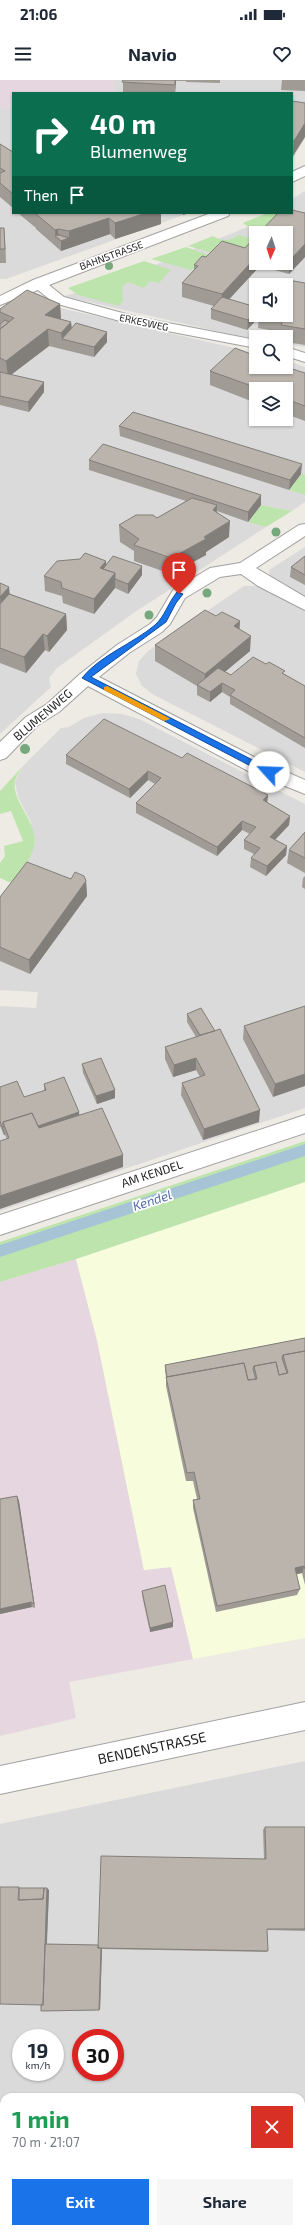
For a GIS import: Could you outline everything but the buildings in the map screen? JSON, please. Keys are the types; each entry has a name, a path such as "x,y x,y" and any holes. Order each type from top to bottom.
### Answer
{"street":[{"path":"293,177 305,170"},
{"name":"BAHNSTRASSE","path":"0,300 38,283 220,214"},
{"name":"ERKESWEG","path":"38,283 59,300 69,303 136,321 249,343"},
{"path":"293,354 305,358"},
{"name":"BLUMENWEG","path":"0,753 32,721 54,708 86,678 123,649 156,628 164,620 179,594 216,572 244,568 305,529"},
{"path":"244,568 264,582 305,604"},
{"path":"86,678 257,767 305,787"},
{"name":"AM KENDEL","path":"0,1225 305,1124"},
{"name":"BENDENSTRASSE","path":"0,1780 305,1716"}],"shaded area":[{"path":"0,80 113,80 115,92 12,92 12,109 0,108"},
{"path":"113,80 305,80 305,138 293,158 293,92 115,92"},
{"path":"0,108 12,109 12,214 186,214 6,279 0,279"},
{"path":"305,191 305,347 293,345 293,330 249,330 249,338 63,296 126,282 126,277 249,226 249,270 293,270 293,226 250,226 268,214 293,214 293,198"},
{"path":"34,302 249,351 249,374 293,374 293,363 305,367 305,475 302,475 289,490 305,495 305,502 292,511 261,505 248,522 266,527 135,612 57,668 49,678 51,687 0,734 0,324"},
{"path":"305,547 305,598 270,579 269,570"},
{"path":"244,586 259,586 305,611 305,772 154,695 142,686 136,674 139,661 148,651"},
{"path":"102,713 122,714 139,719 305,804 305,1108 0,1211 0,1006 36,1008 38,992 0,990 0,897 27,861 31,822 18,797 15,782 22,767 61,728 69,727 84,718"},
{"path":"305,1182 305,1638 193,1659 171,1567 144,1570 97,1340 76,1259"},
{"path":"76,1259 97,1340 144,1570 171,1567 193,1659 69,1682 76,1718 0,1736 0,1282"},
{"path":"305,1761 305,2093 0,2093 0,1824"}],"green space":[{"path":"265,214 286,216 269,226 248,227 243,223"},
{"path":"238,235 249,238 249,248 239,260 188,246 213,236 226,240"},
{"path":"186,247 217,258 191,270 151,259"},
{"path":"144,261 171,270 159,283 150,281 144,288 128,282 122,287 123,301 119,306 78,295 68,288"},
{"path":"302,474 305,475 305,495 289,490"},
{"path":"261,505 292,511 266,527 248,522"},
{"path":"22,767 15,781 15,789 17,797 33,829 34,846 28,861 11,883 0,878 0,863 5,856 4,846 23,841 11,811 0,814 0,791"},
{"path":"305,1141 305,1182 76,1259 0,1282 0,1242"}],"waterway":[{"name":"Kendel","path":"0,1251 305,1150"}],"slow traffic":[{"path":"107,689 166,719"}],"route":[{"path":"179,594 164,620 156,628 123,649 86,678 269,772"}]}
